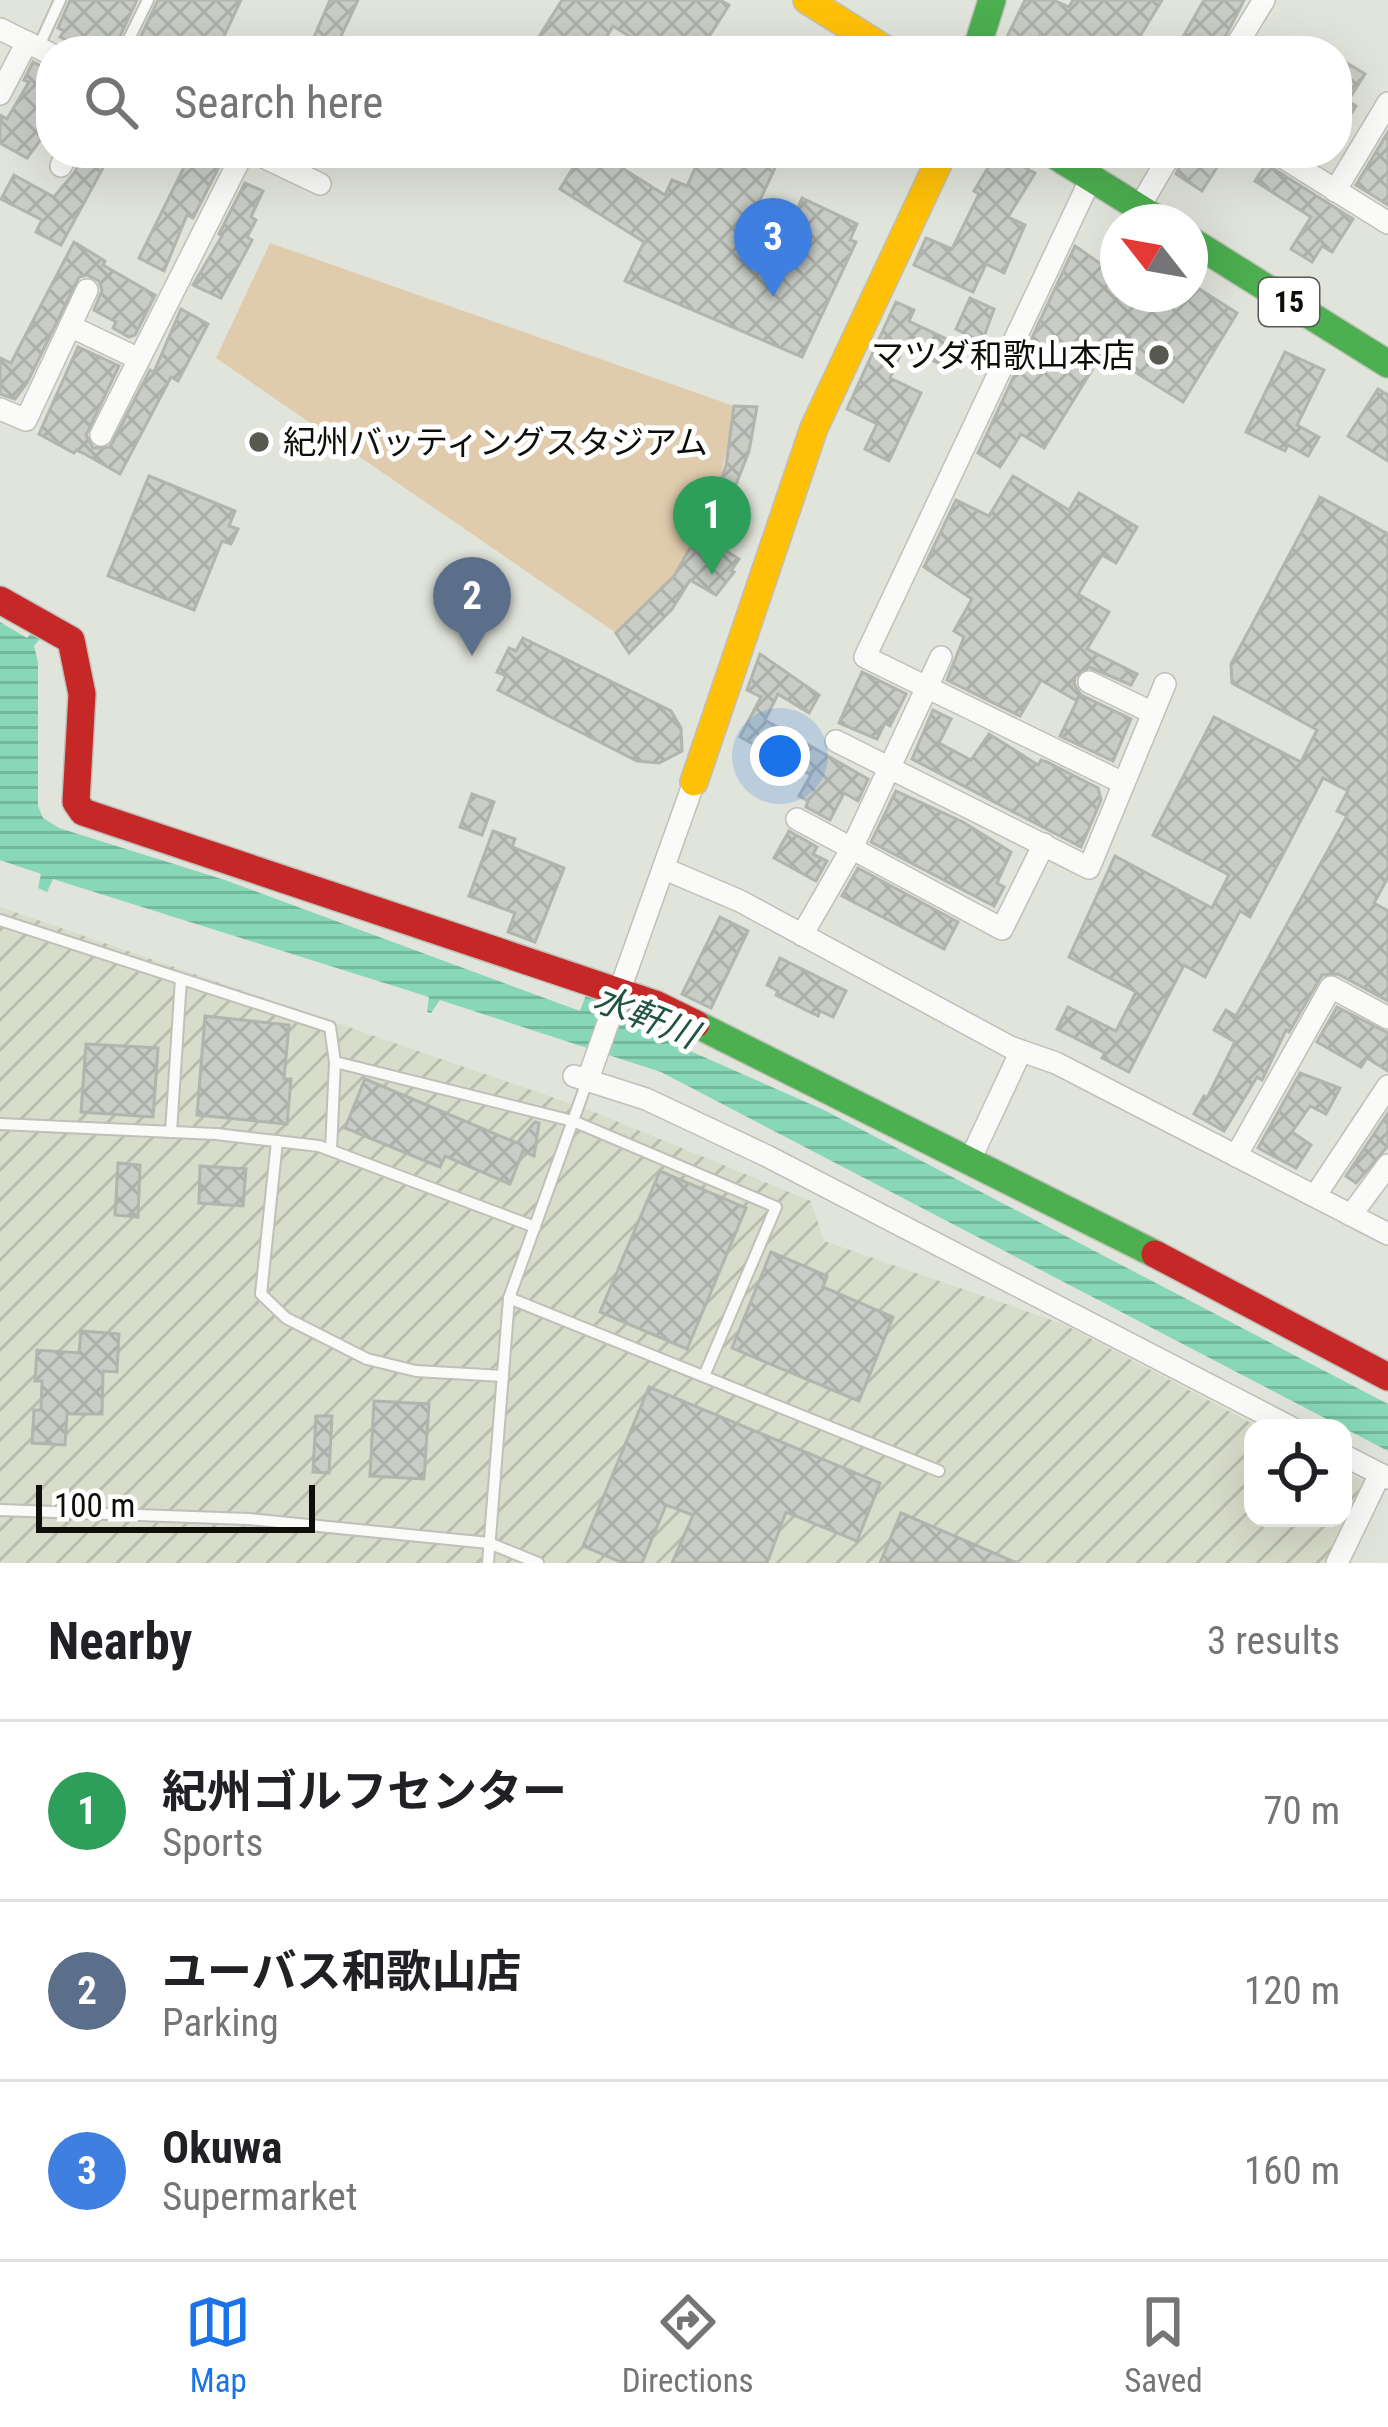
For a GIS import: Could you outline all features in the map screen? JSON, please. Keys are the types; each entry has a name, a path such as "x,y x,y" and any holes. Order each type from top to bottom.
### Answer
{"street":[{"path":"807,0 863,36"},
{"path":"981,36 992,0"},
{"path":"1242,36 1264,0"},
{"path":"0,29 36,47"},
{"path":"0,94 36,52"},
{"path":"1352,163 1388,104"},
{"path":"100,435 235,168"},
{"path":"286,168 320,184"},
{"path":"936,168 814,428 665,869 618,998 581,1078 646,1099 767,1156 1275,1419"},
{"path":"1075,168 1132,204"},
{"path":"1154,204 1166,168"},
{"path":"1299,168 1388,224"},
{"path":"1335,191 1349,168"},
{"path":"1091,178 865,657 1124,783"},
{"name":"15","path":"1208,251 1388,364"},
{"path":"0,409 26,420 87,290"},
{"path":"70,326 139,359"},
{"path":"0,600 71,640 82,694 76,802 83,812 618,998 655,1004 970,1160 1388,1377"},
{"path":"802,935 852,848 941,657"},
{"path":"1088,682 1153,713"},
{"path":"836,741 1089,868 1166,684"},
{"path":"796,819 1003,929 1044,844"},
{"path":"665,869 740,901 1021,1051 1056,1063 1388,1234"},
{"path":"1236,1156 1331,987 1388,1018"},
{"path":"970,1160 1021,1051"},
{"path":"1315,1196 1388,1086"},
{"path":"1351,1215 1388,1166"},
{"path":"1337,1563 1384,1476 1352,1459"}],"lane":[{"path":"44,36 60,0"},
{"path":"130,36 148,0"},
{"path":"0,920 330,1027 335,1062 331,1150"},
{"path":"171,1132 181,979"},
{"path":"335,1062 573,1121 776,1207 704,1376"},
{"path":"488,1563 509,1298 573,1121 581,1078"},
{"path":"0,1124 171,1132 331,1150 535,1227"},
{"path":"277,1141 261,1294 267,1303 347,1349 392,1367 503,1376"},
{"path":"509,1298 939,1471"},
{"path":"0,1510 248,1519 489,1543 538,1563"}],"shaded area":[{"path":"270,243 734,406 721,474 699,532 684,559 643,609 616,633 216,358"},
{"path":"0,622 27,638 35,628 44,634 34,646 38,806 43,818 59,828 225,880 580,1011 586,995 651,1018 647,1032 824,1110 1388,1404 1388,1451 1352,1432 1352,1419 1327,1419 661,1072 440,1000 427,1012 429,997 53,879 47,892 38,888 41,874 0,860"},
{"path":"0,907 589,1110 811,1201 824,1241 1063,1324 1244,1419 1244,1527 1342,1527 1325,1563 0,1563"},
{"path":"1352,1476 1363,1481 1352,1505"}],"building":[{"path":"70,0 137,0 120,36 61,36 64,31 58,28"},
{"path":"158,0 241,0 224,36 141,36"},
{"path":"330,0 358,0 341,36 314,36"},
{"path":"562,0 720,0 729,5 709,36 629,36 613,26 607,36 539,36"},
{"path":"1025,0 1053,0 1069,7 1073,0 1162,0 1140,36 1007,36"},
{"path":"1204,0 1244,0 1226,36 1184,36"},
{"path":"36,64 36,146 27,158 0,143 0,115 7,119 29,82 24,80"},
{"path":"1352,66 1365,74 1352,95"},
{"path":"1388,132 1388,205 1356,185"},
{"path":"76,168 103,168 61,245 36,232 42,220 1,199 14,175 54,197"},
{"path":"184,168 218,168 193,218 187,215 164,271 139,258"},
{"path":"573,168 622,168 665,195 672,180 687,186 695,168 775,168 760,200 795,215 802,198 857,224 850,240 856,242 802,357 625,281 644,242 560,189"},
{"path":"988,168 1026,168 1035,173 1008,217 1025,225 1004,273 986,264 973,292 914,265 926,238 952,249 979,194 974,191"},
{"path":"1179,168 1217,168 1202,191 1176,174"},
{"path":"1263,168 1272,168 1353,219 1332,252 1322,246 1312,262 1291,249 1311,217 1255,181"},
{"path":"245,183 263,191 251,217 256,220 247,237 252,240 221,298 193,285"},
{"path":"74,242 155,295 135,335 129,337 113,328 116,322 94,310 102,290 99,281 79,277 27,383 15,399 0,394 0,358 11,363"},
{"path":"1075,246 1100,263 1100,312 1208,312 1208,294 1237,313 1183,402 1103,352 1044,448 1021,434 1000,467 978,453"},
{"path":"970,298 994,309 982,342 956,329"},
{"path":"896,302 914,310 909,321 961,346 951,369 904,347 890,378 921,393 889,461 865,449 877,424 847,409"},
{"path":"181,309 208,324 178,381 171,377 120,474 39,434 78,347 119,366 86,435 93,448 110,447 150,370 154,372"},
{"path":"1285,352 1324,370 1297,425 1319,437 1308,456 1288,445 1285,451 1246,432"},
{"path":"1378,389 1388,395 1388,461 1348,436"},
{"path":"734,406 757,407 749,451 713,543 739,559 734,572 716,595 690,580 672,609 629,653 616,633 674,576 701,529 726,466"},
{"path":"149,476 235,511 229,526 238,529 231,544 222,541 194,610 108,576"},
{"path":"1013,476 1069,510 1079,493 1137,527 1116,563 1102,555 1078,594 1109,612 1087,649 1137,674 1131,685 1089,667 1075,677 1081,695 1131,719 1113,761 1060,736 1077,701 1041,680 1020,716 947,680 964,637 954,631 972,599 924,567 956,500 989,516"},
{"path":"1320,497 1388,534 1388,877 1374,903 1388,911 1388,1001 1338,974 1322,975 1289,1032 1286,1030 1262,1080 1257,1077 1224,1131 1194,1114 1235,1042 1214,1030 1226,1010 1236,1016 1347,816 1337,811 1348,791 1323,778 1250,917 1240,911 1205,977 1184,965 1129,1072 1102,1058 1105,1053 1057,1029 1068,1007 1116,1031 1136,992 1069,957 1115,856 1212,908 1229,875 1153,835 1214,717 1301,762 1317,730 1232,683 1231,664"},
{"path":"523,638 671,711 681,728 682,751 659,763 637,761 498,690 506,676 497,672 509,648 516,651"},
{"path":"760,654 819,695 809,713 778,694 765,720 868,779 858,801 844,793 830,820 806,807 808,801 799,796 811,775 740,737 761,697 747,690"},
{"path":"862,672 906,694 890,726 885,723 877,739 839,723"},
{"path":"933,710 951,719 939,743 971,760 989,734 1038,765 1041,760 1047,762 1098,788 1101,800 1081,847 912,759"},
{"path":"896,791 963,822 1011,852 997,883 1004,887 994,906 871,842"},
{"path":"472,794 494,802 482,835 460,827"},
{"path":"493,831 515,839 512,847 564,868 535,942 508,932 515,913 469,896"},
{"path":"789,831 817,847 813,854 827,861 816,881 774,858"},
{"path":"858,868 958,922 944,949 842,896"},
{"path":"720,917 748,931 711,1008 682,994"},
{"path":"780,958 846,991 833,1017 820,1011 818,1016 776,995 778,991 767,985"},
{"path":"1337,1007 1388,1033 1388,1071 1367,1058 1361,1067 1317,1042"},
{"path":"205,1016 289,1025 284,1079 291,1079 287,1124 197,1115"},
{"path":"86,1044 158,1048 153,1117 81,1112"},
{"path":"1300,1073 1340,1088 1326,1114 1310,1106 1292,1132 1311,1145 1296,1168 1258,1148"},
{"path":"365,1079 517,1143 539,1123 534,1156 523,1151 510,1184 445,1156 440,1167 345,1128"},
{"path":"1388,1113 1388,1146 1356,1183 1346,1176"},
{"path":"118,1163 140,1165 138,1217 115,1215"},
{"path":"200,1166 246,1169 243,1206 199,1203"},
{"path":"660,1171 746,1208 687,1349 600,1312"},
{"path":"771,1252 827,1276 823,1287 893,1317 859,1401 732,1348"},
{"path":"81,1331 119,1334 117,1372 103,1371 102,1414 67,1414 65,1445 32,1443 34,1410 41,1410 42,1381 35,1381 37,1350 79,1353"},
{"path":"649,1387 880,1483 857,1541 786,1512 767,1563 672,1563 693,1515 666,1505 642,1563 623,1563 583,1546"},
{"path":"374,1401 429,1404 424,1479 370,1476"},
{"path":"316,1416 332,1416 329,1473 313,1472"},
{"path":"901,1513 1017,1563 880,1563"}],"traffic: fast":[{"path":"981,36 992,0"},
{"path":"1075,168 1133,204"},
{"path":"1208,251 1388,364"},
{"path":"696,1024 1155,1254"}],"traffic: slow":[{"path":"807,0 864,36"},
{"path":"694,782 814,428 936,168"}],"traffic: jam":[{"path":"0,600 71,640 82,694 76,802 83,812 655,1004 696,1024"},
{"path":"1155,1254 1388,1377"}],"place":[{"name":"Okuwa","path":"773,297"},
{"name":"マツダ和歌山本店","path":"1159,355"},
{"name":"紀州バッティングスタジアム","path":"259,442"},
{"name":"紀州ゴルフセンター","path":"712,575"},
{"name":"ユーバス和歌山店","path":"472,656"}],"water label":[{"name":"水軒川","path":"646,1016"}]}
